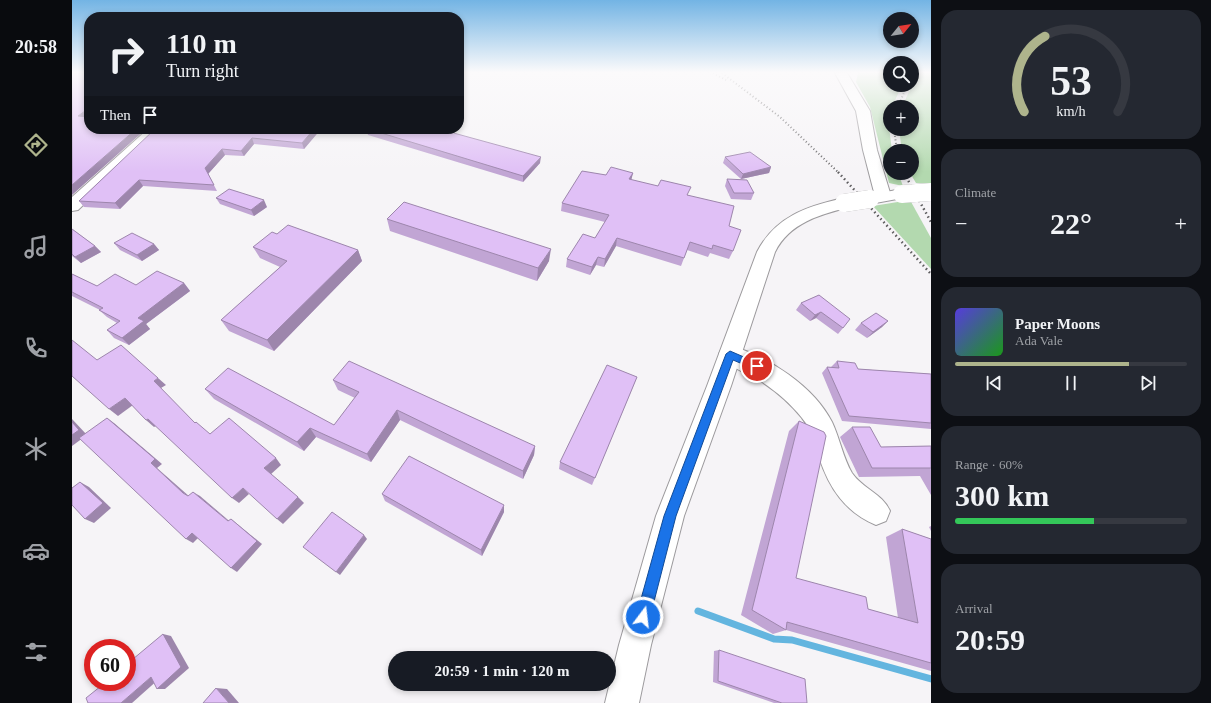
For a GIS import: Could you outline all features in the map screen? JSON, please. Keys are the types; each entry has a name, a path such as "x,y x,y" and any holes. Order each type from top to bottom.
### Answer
{"main road":[{"path":"860,106 863,111 870,150 876,197"},
{"path":"72,206 151,134"},
{"path":"622,703 635,645 670,516 766,252 777,234 806,215 830,205 876,197 931,192"},
{"path":"730,354 757,366 774,376 805,404 820,423 829,443 837,471 847,488 863,503 876,511"}],"green space":[{"path":"869,106 883,106 883,136 890,136 891,144 883,144 883,159"},
{"path":"919,106 931,106 931,184 916,183 914,180 919,180 919,144 901,144 900,136 919,136"},
{"path":"888,180 901,180 903,186 889,183"},
{"path":"910,200 931,238 931,269 873,206"}],"building":[{"path":"72,106 84,106 84,112 78,116 84,117 84,134 130,134 72,185"},
{"path":"150,134 310,134 302,143 252,138 241,151 222,149 205,168 214,185 139,180 115,203 79,201"},
{"path":"384,134 457,134 541,157 523,176"},
{"path":"750,152 771,167 743,174 725,157"},
{"path":"611,167 633,173 629,179 658,186 661,180 691,187 687,195 734,206 729,226 741,230 733,251 713,245 712,249 690,242 684,258 617,238 605,259 598,257 592,267 567,259 583,234 595,238 609,215 562,203 582,171 606,175"},
{"path":"727,179 747,180 754,193 734,193"},
{"path":"229,189 264,200 251,210 216,198"},
{"path":"404,202 551,249 538,268 387,219"},
{"path":"288,225 358,250 267,340 221,320 287,261 253,247 272,232 277,234"},
{"path":"72,229 95,246 75,257 72,254"},
{"path":"132,233 154,244 137,255 114,243"},
{"path":"157,271 184,283 138,318 144,321 122,338 107,330 120,321 99,310 103,308 72,292 72,274 97,286 115,274 136,285"},
{"path":"819,295 850,319 843,328 821,312 815,315 801,303"},
{"path":"876,313 888,321 873,332 861,323"},
{"path":"72,340 97,360 121,345 158,378 154,381 195,423 196,422 210,434 229,418 276,458 264,468 298,497 277,519 243,488 232,498 148,419 146,420 125,398 109,409 72,376"},
{"path":"349,361 535,446 523,471 397,410 367,454 310,428 297,442 205,389 228,368 334,425 359,392 333,380"},
{"path":"837,361 855,363 858,369 931,374 931,423 849,416 827,367 839,368"},
{"path":"607,365 637,377 595,478 560,462"},
{"path":"107,418 155,459 151,463 183,493 188,496 193,492 228,521 231,519 257,541 231,568 192,533 186,539 79,438"},
{"path":"799,421 824,432 826,436 796,578 866,597 868,609 918,623 902,529 931,539 931,663 787,622 786,630 752,610"},
{"path":"72,422 79,430 72,435"},
{"path":"852,427 870,427 881,447 931,446 931,468 872,468"},
{"path":"409,456 504,505 481,550 382,494"},
{"path":"80,482 103,503 85,519 72,505 72,488"},
{"path":"332,512 364,535 336,572 303,547"},
{"path":"163,634 181,667 157,689 151,677 136,690 136,656"},
{"path":"719,650 805,679 807,703 782,703 718,681"},
{"path":"216,688 229,703 203,703"},
{"path":"95,691 135,691 121,703 88,703 86,698"}],"waterway":[{"path":"698,611 774,639 792,640 931,679"}],"railway":[{"path":"765,106 780,117 838,172"},
{"path":"895,136 896,144"},
{"path":"838,172 931,274"},
{"path":"908,180 931,222"}],"route":[{"path":"643,617 670,516 730,354 757,366"}]}
